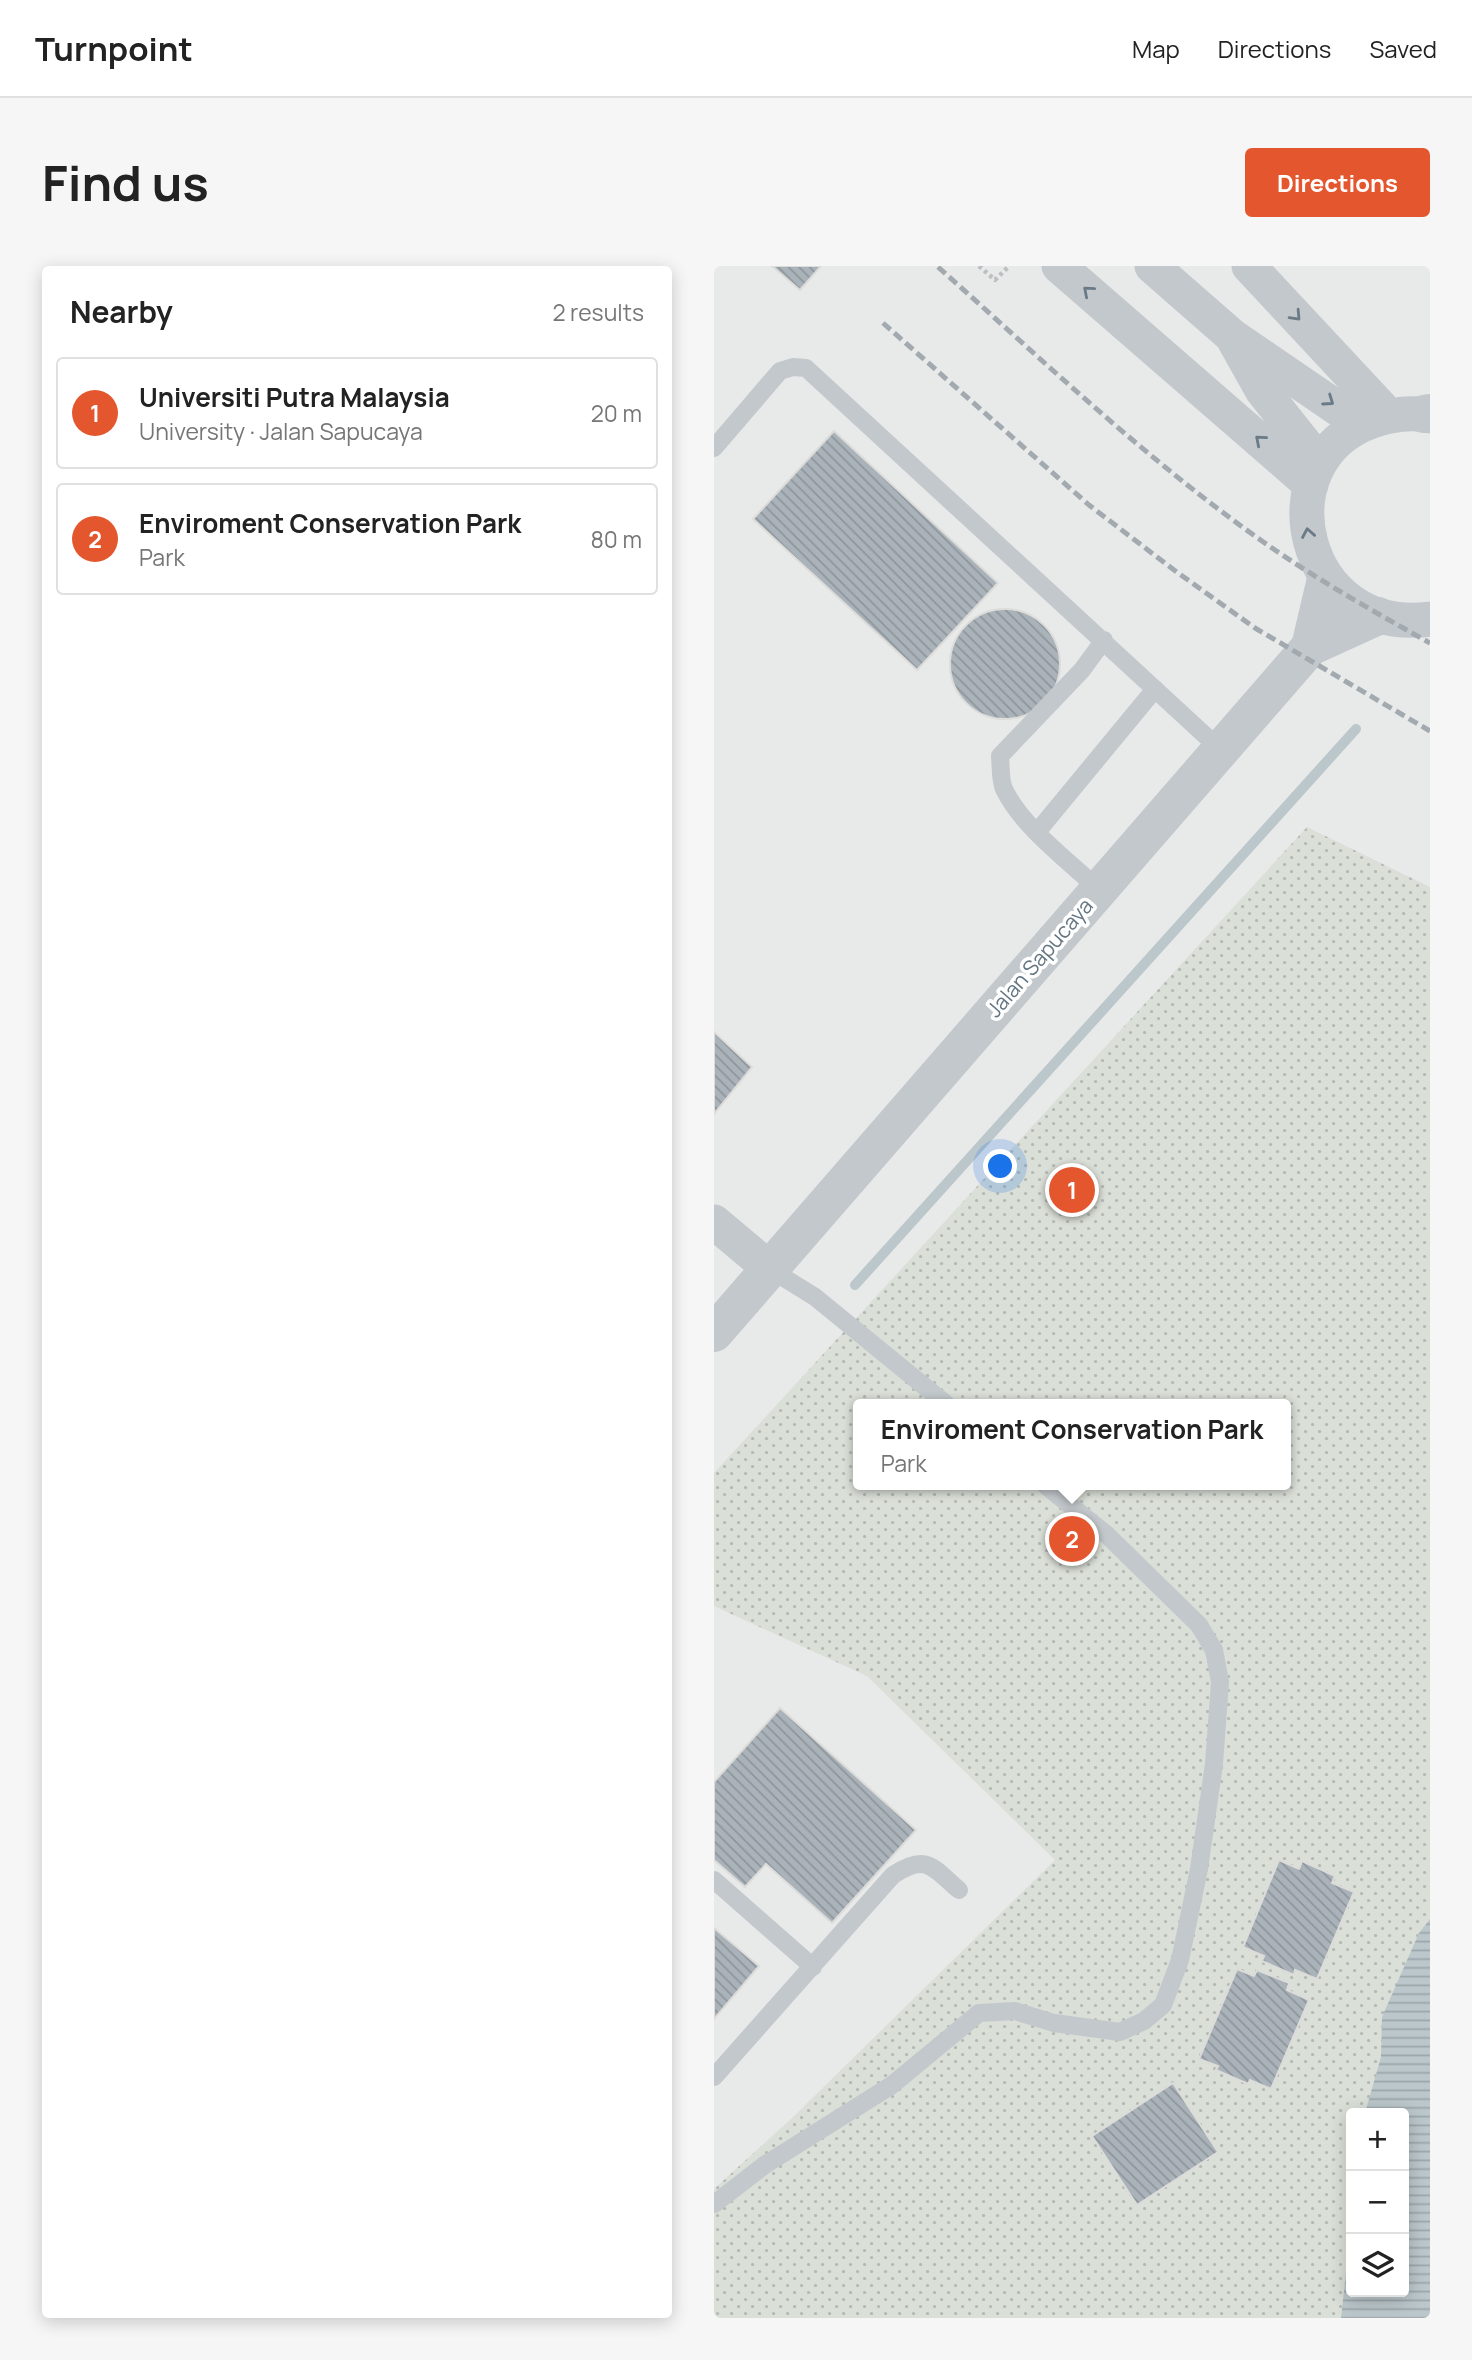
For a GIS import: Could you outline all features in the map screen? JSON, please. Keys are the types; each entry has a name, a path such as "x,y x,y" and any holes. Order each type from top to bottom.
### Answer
{"street":[{"path":"1059,266 1316,474"},
{"path":"1152,266 1232,336 1407,417"},
{"path":"1249,266 1407,417"},
{"path":"1232,336 1262,390 1316,474"},
{"path":"1407,417 1339,441 1316,474 1306,517 1311,550 1326,579 1350,602 1378,616 1409,622 1430,619"},
{"path":"1310,647 1326,579"},
{"path":"1310,647 1378,616"},
{"name":"Jalan Sapucaya","path":"714,1333 1310,647"},
{"path":"714,1222 770,1269"}],"lane":[{"path":"714,447 780,371 793,367 806,368 1221,750"},
{"path":"1100,890 1037,832 1003,787 1000,756 1082,670 1104,640"},
{"path":"1037,832 1155,689"},
{"path":"770,1269 815,1297 940,1399"},
{"path":"714,2204 766,2164 892,2085 979,2013 1016,2011 1054,2023 1120,2032 1144,2021 1163,2005 1180,1960 1199,1869 1214,1764 1220,1682 1214,1650 1199,1625 1190,1616 1106,1534 1051,1490"},
{"path":"714,2077 893,1875 911,1864 930,1865 959,1890"},
{"path":"714,1880 813,1967"}],"path":[{"path":"979,266 995,280 1009,266"}],"shaded area":[{"path":"714,266 1430,266 1430,2318 714,2318"},
{"path":"1307,827 1430,887 1430,2318 714,2318 714,2189 791,2119 1055,1860 867,1676 714,1606 714,1473"},
{"path":"1430,1919 1430,2318 1341,2318 1346,2273 1346,2297 1409,2297 1409,2108 1366,2108 1381,2057 1382,2017 1419,1933"}],"building":[{"path":"772,266 821,266 800,290"},
{"path":"834,431 998,583 917,670 753,519"},
{"path":"1005,609 1026,613 1044,625 1056,643 1060,664 1056,685 1044,703 1026,715 1005,719 984,715 966,703 954,685 950,664 954,643 966,625 984,613"},
{"path":"714,1032 752,1067 714,1114"},
{"path":"780,1708 916,1830 832,1923 766,1864 745,1887 714,1860 714,1782"},
{"path":"1279,1860 1299,1869 1302,1861 1335,1876 1332,1883 1354,1892 1317,1979 1295,1970 1294,1975 1262,1961 1264,1956 1243,1947"},
{"path":"714,1928 759,1966 714,2019"},
{"path":"1237,1969 1254,1976 1257,1970 1289,1983 1287,1990 1309,2000 1271,2089 1250,2080 1248,2084 1216,2070 1218,2066 1199,2059"},
{"path":"1173,2083 1218,2152 1137,2205 1092,2136"}],"waterway":[{"path":"855,1285 1356,729"}],"railway":[{"path":"938,267 1102,414 1230,518 1313,575 1430,643"},
{"path":"883,323 1089,505 1174,570 1255,628 1430,731"}],"place":[{"name":"Universiti Putra Malaysia","path":"1072,1190"},
{"name":"Enviroment Conservation Park","path":"1072,1539"}]}
